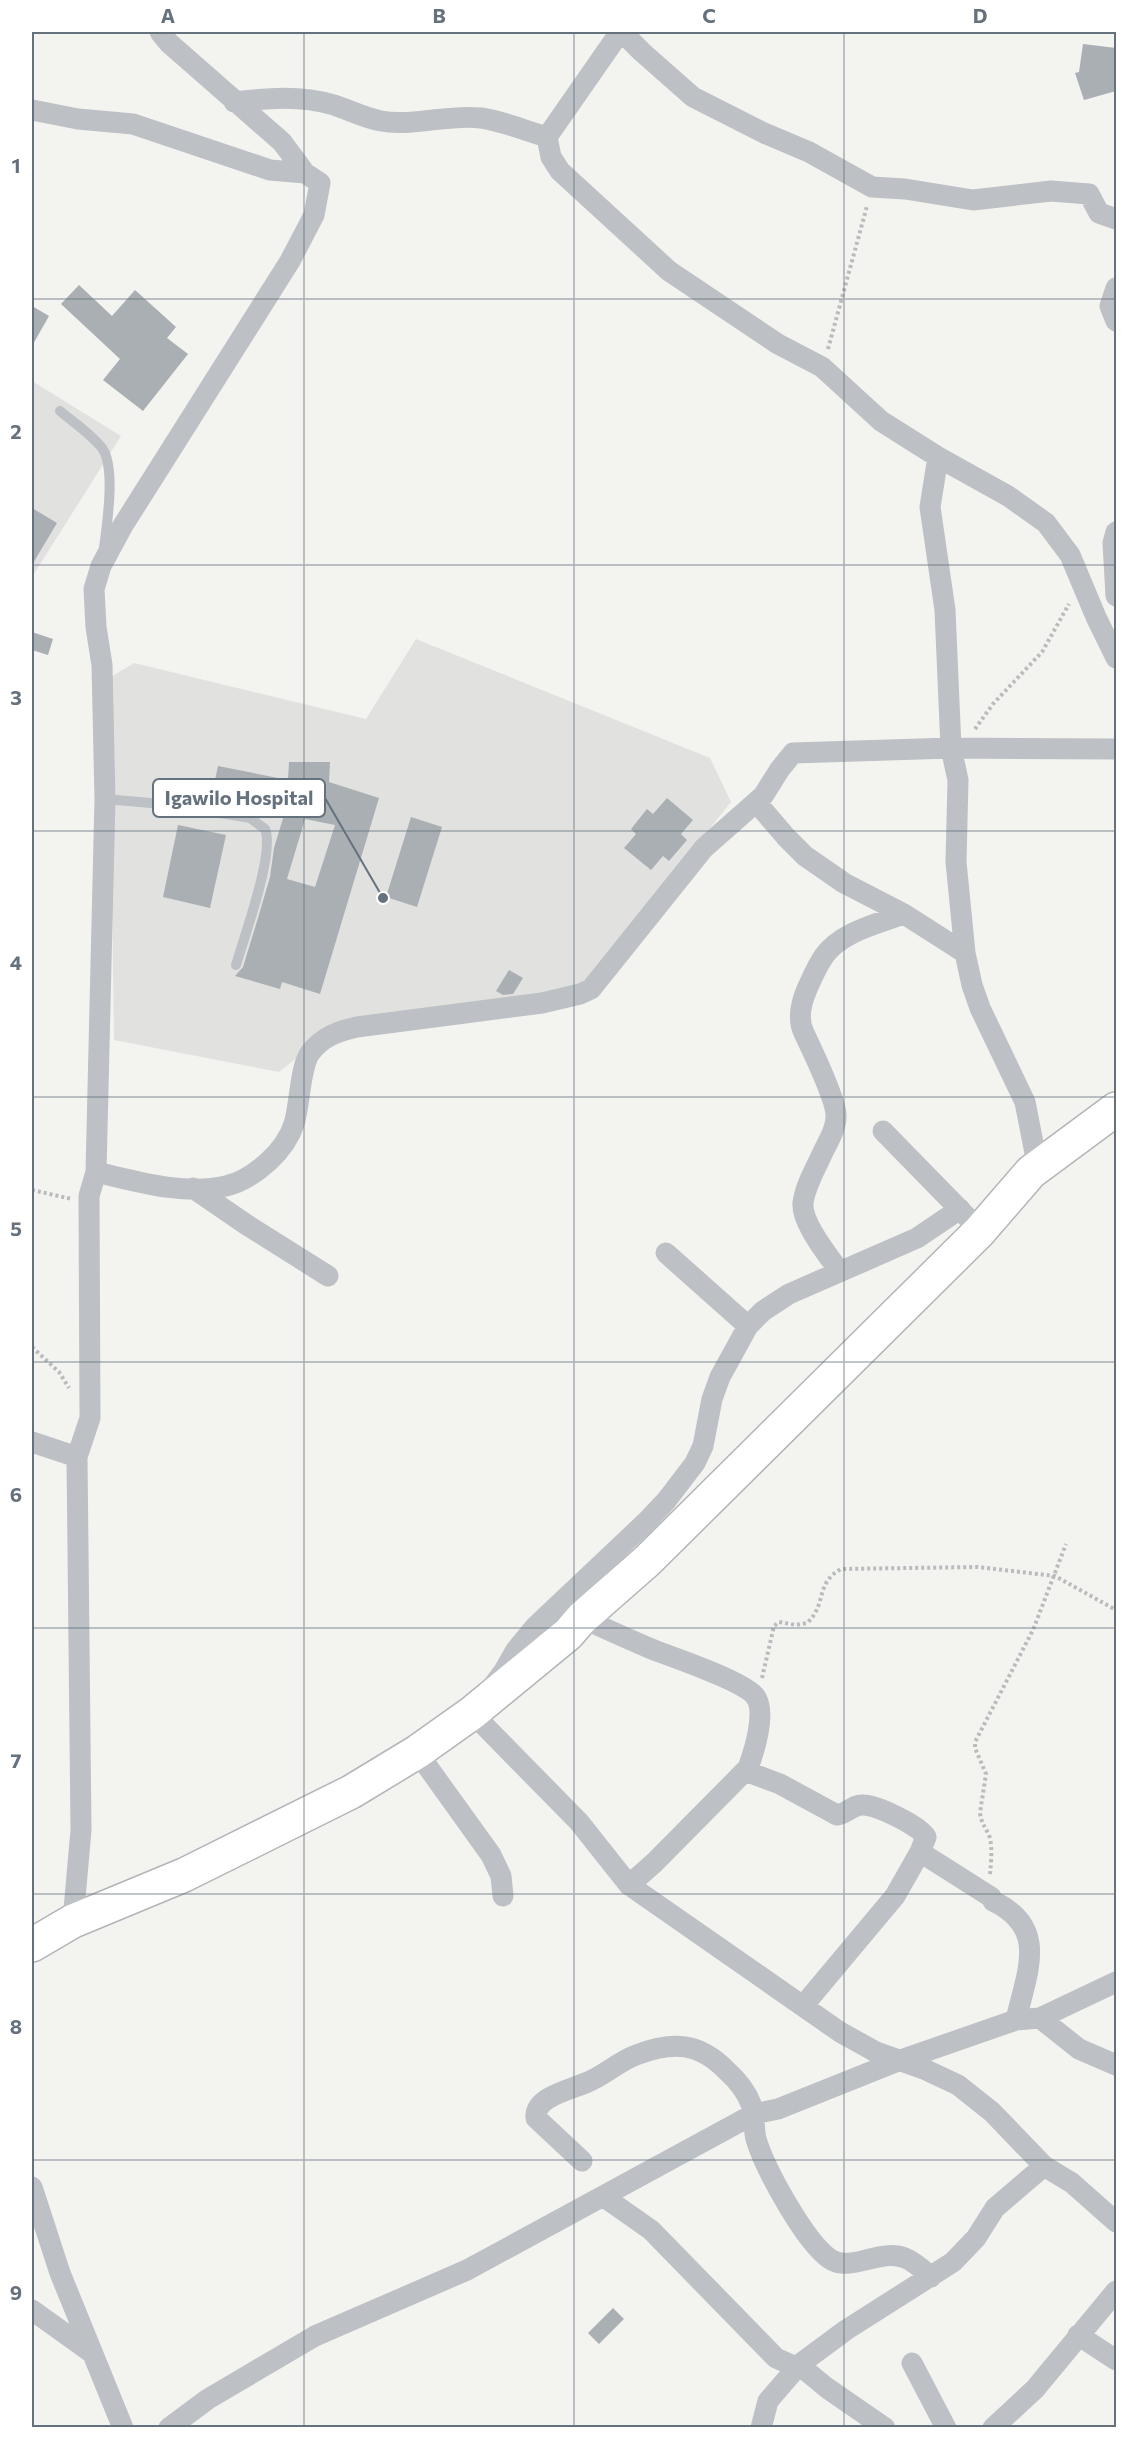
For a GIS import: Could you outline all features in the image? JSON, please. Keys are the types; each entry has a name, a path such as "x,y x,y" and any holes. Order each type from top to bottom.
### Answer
{"highway":[{"path":"32,1945 74,1921 184,1875 351,1792 417,1752 472,1713 568,1634 582,1618 647,1561 969,1220 1031,1172 1114,1115"}],"street":[{"path":"74,1921 81,1830 77,1457 90,1418 88,1196 96,1172 105,799 102,665 94,609 94,589 101,566 122,527 290,261 314,215 320,183 305,173 282,142 234,102 169,43 160,32"},
{"path":"1116,219 1108,214 1099,213 1089,194 1051,191 973,200 905,189 872,187 809,153 693,97 621,32 547,136 550,157 560,171 669,271 778,344 822,367 882,421 938,457 1008,496 1046,523 1070,555 1116,658"},
{"path":"234,102 272,98 304,98 380,121 395,123 437,118 482,118 547,136"},
{"path":"32,110 133,124 270,170 305,173"},
{"path":"1116,288 1110,306 1116,321"},
{"path":"938,457 930,507 945,610 951,748 958,780 956,862 965,953 980,1008 1025,1102 1035,1154 1031,1172"},
{"path":"1116,532 1113,543 1116,596"},
{"path":"96,1172 127,1179 193,1188 225,1186 238,1182 258,1171 290,1137 297,1116 308,1057 318,1044 330,1036 357,1028 542,1003 591,989 704,848 757,803 794,753 951,748 1116,749"},
{"path":"757,803 805,856 844,883 903,914 965,953"},
{"path":"839,1271 806,1221 803,1204 808,1186 834,1129 836,1114 817,1060 803,1031 801,1003 817,967 834,946 850,934 903,914"},
{"path":"883,1131 969,1220 917,1238 839,1271 789,1294 763,1311 748,1326 720,1377 712,1399 703,1446 689,1471 646,1522 535,1627 472,1713 579,1822 629,1885 803,2006 867,2047 958,2085 992,2112 1044,2166 1072,2183 1116,2222"},
{"path":"193,1188 247,1226 328,1276"},
{"path":"666,1253 748,1326"},
{"path":"32,1442 77,1457"},
{"path":"582,1618 719,1676 745,1689 757,1699 758,1732 752,1757 745,1771 654,1863 629,1885"},
{"path":"417,1752 491,1855 501,1876 503,1896"},
{"path":"745,1771 780,1784 837,1815 863,1805 898,1818 924,1834 925,1843 895,1896 803,2006"},
{"path":"920,1852 991,1897 993,1901 1009,1909 1021,1922 1028,1936 1031,1955 1016,2020"},
{"path":"169,2427 208,2399 315,2336 467,2270 754,2114 778,2109 898,2061 1016,2020 1040,2018 1116,1982"},
{"path":"1040,2018 1079,2049 1116,2064"},
{"path":"582,2162 538,2122 535,2114 551,2096 585,2084 628,2059 648,2051 687,2046 706,2052 736,2080 751,2103 756,2138 772,2175 800,2224 831,2260 847,2264 880,2255 892,2255 905,2258 931,2277"},
{"path":"761,2427 768,2401 799,2366 846,2330 931,2277 964,2252 995,2208 1044,2166"},
{"path":"32,2187 60,2273 123,2427"},
{"path":"604,2197 651,2230 776,2358 790,2366 799,2366 885,2427"},
{"path":"993,2427 1035,2389 1116,2291"},
{"path":"32,2310 93,2353"},
{"path":"1078,2335 1116,2360"},
{"path":"912,2363 946,2427"}],"lane":[{"path":"60,411 102,448 109,465 109,510 101,566"},
{"path":"105,799 250,818 265,829 268,842 262,874 236,965"}],"path":[{"path":"822,367 872,187"},
{"path":"951,748 975,729 993,704 1042,651 1080,578"},
{"path":"32,1190 68,1199 88,1196"},
{"path":"32,1347 59,1372 90,1418"},
{"path":"993,1901 988,1883 992,1861 990,1840 980,1820 986,1771 974,1744 1033,1630 1066,1544"},
{"path":"757,1699 774,1626 779,1622 796,1625 807,1623 817,1610 823,1585 831,1575 841,1569 978,1568 1055,1576 1116,1610"}],"shaded area":[{"path":"32,381 121,436 32,577"},
{"path":"416,639 710,758 731,802 578,993 331,1031 279,1072 114,1040 109,678 134,663 366,719"}],"building":[{"path":"1083,44 1116,48 1116,91 1084,100 1075,73 1079,72"},
{"path":"79,285 112,316 135,290 176,327 167,338 188,354 143,411 103,380 120,359 61,304"},
{"path":"32,306 49,316 32,346"},
{"path":"32,508 57,523 32,565"},
{"path":"32,632 53,639 48,655 32,650"},
{"path":"289,762 330,762 329,782 379,798 320,994 282,982 280,989 235,976 243,967 258,918 284,815 211,799 218,766 288,780","holes":["305,819 335,825 315,887 287,879"]},
{"path":"667,798 693,820 681,834 687,840 669,861 663,856 651,870 624,848 636,834 631,829 647,809 653,814"},
{"path":"411,817 442,827 417,907 386,897"},
{"path":"178,825 226,835 210,908 163,897"},
{"path":"509,970 523,978 513,994 503,995 496,991"},
{"path":"613,2308 624,2319 599,2344 588,2333"}],"place":[{"name":"Igawilo Hospital","path":"383,898"}]}
